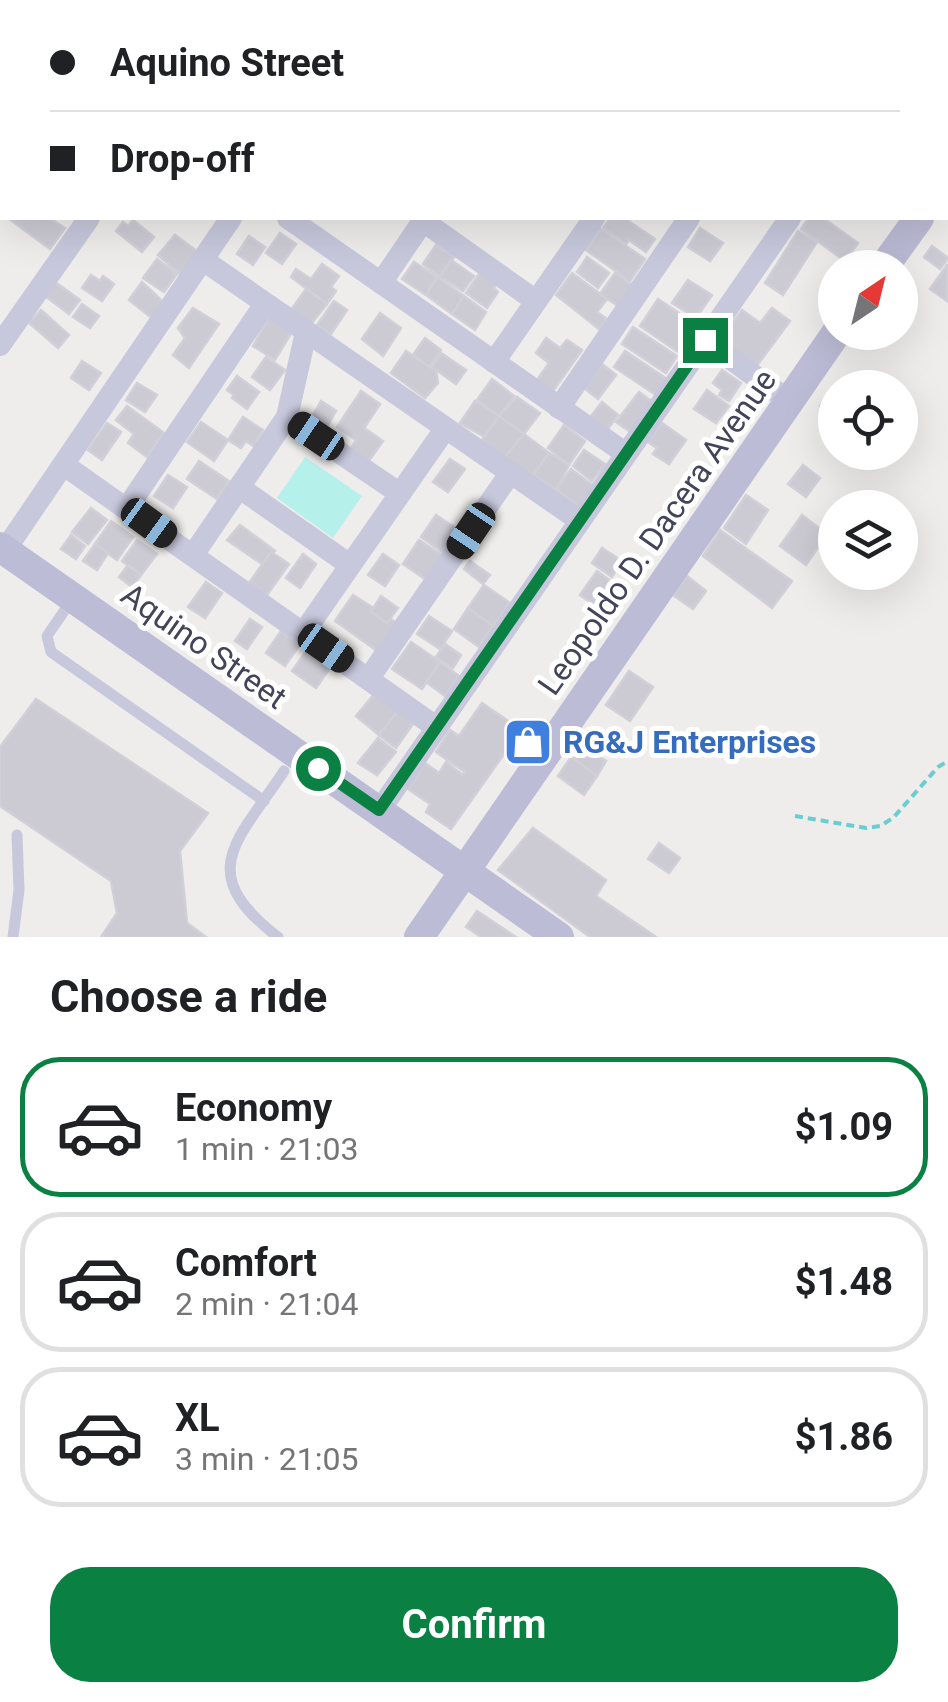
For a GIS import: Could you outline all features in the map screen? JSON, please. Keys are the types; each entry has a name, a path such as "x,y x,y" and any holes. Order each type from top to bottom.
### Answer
{"main road":[{"path":"896,250 917,220"},
{"name":"Leopoldo D. Dacera Avenue","path":"418,937 825,350"},
{"name":"Aquino Street","path":"2,548 558,937"}],"street":[{"path":"0,345 87,220"},
{"path":"2,548 64,465 231,220"},
{"path":"295,220 320,227 381,283 626,453"},
{"path":"381,283 423,220"},
{"path":"425,220 536,301"},
{"path":"494,362 593,220"},
{"path":"559,408 688,220"},
{"path":"379,810 785,224"},
{"path":"203,260 579,520"},
{"path":"128,508 266,304"},
{"path":"193,555 288,416 306,332"},
{"path":"705,340 789,401"},
{"path":"288,416 400,493"},
{"path":"304,632 445,429"},
{"path":"64,465 436,727"},
{"path":"370,678 511,472"},
{"path":"240,488 350,565"}],"lane":[{"path":"73,598 47,636 52,652 264,801"},
{"path":"278,937 240,904 230,878 233,847 284,771"},
{"path":"13,937 20,890 17,835"}],"path":[{"path":"795,816 866,828 880,826 893,818 938,767 948,761"}],"shaded area":[{"path":"305,457 362,496 333,538 277,498"}],"building":[{"path":"11,220 52,220 65,228 50,249"},
{"path":"133,220 154,237 142,252 116,231 123,222 128,226"},
{"path":"609,220 627,220 655,239 646,252 603,228"},
{"path":"808,220 826,220 858,243 853,250 830,250 801,229"},
{"path":"700,228 723,243 710,261 688,247"},
{"path":"601,229 645,259 630,281 586,250"},
{"path":"798,231 817,242 783,295 765,283"},
{"path":"280,233 296,244 282,264 266,253"},
{"path":"175,235 201,254 183,277 158,255"},
{"path":"249,236 265,247 253,265 237,254"},
{"path":"436,245 454,257 440,277 423,264"},
{"path":"932,246 948,258 940,269 924,257"},
{"path":"587,257 609,273 598,288 577,272"},
{"path":"157,259 177,274 164,292 143,278"},
{"path":"451,260 474,276 463,291 440,277"},
{"path":"414,262 437,277 426,295 402,279"},
{"path":"322,264 339,276 331,287 336,291 327,304 291,277 296,269 311,279"},
{"path":"948,266 947,301 930,289"},
{"path":"481,271 497,282 494,288 498,292 487,308 466,293"},
{"path":"572,273 607,299 597,312 607,319 599,329 556,295"},
{"path":"615,273 635,287 621,308 600,294"},
{"path":"91,275 100,281 103,276 114,284 102,301 82,288"},
{"path":"437,277 464,296 452,314 426,295"},
{"path":"688,280 712,295 696,318 672,303"},
{"path":"55,282 80,300 69,314 45,296"},
{"path":"142,282 164,303 153,319 129,300"},
{"path":"306,289 327,304 311,324 291,310"},
{"path":"464,296 486,312 475,330 452,314"},
{"path":"658,299 703,329 684,356 640,326"},
{"path":"334,301 347,310 331,334 317,325"},
{"path":"82,304 99,316 90,328 73,317"},
{"path":"193,308 219,324 189,368 173,355 185,338 178,328"},
{"path":"772,308 790,321 756,367 719,341 742,310 760,323"},
{"path":"41,310 69,335 58,348 29,323"},
{"path":"380,313 401,328 383,356 362,339"},
{"path":"270,316 293,330 275,360 253,346"},
{"path":"633,327 677,356 666,373 622,344"},
{"path":"425,338 441,350 429,367 413,355"},
{"path":"546,338 560,348 567,340 582,350 553,391 537,380 549,363 536,353"},
{"path":"406,351 436,371 438,383 425,398 391,373"},
{"path":"625,351 667,379 656,395 614,367"},
{"path":"441,353 466,370 456,384 432,367"},
{"path":"266,357 285,370 270,390 252,377"},
{"path":"82,361 101,373 89,390 71,378"},
{"path":"602,364 616,375 598,399 584,388"},
{"path":"722,370 741,383 729,401 719,395 722,390 713,383"},
{"path":"237,376 259,392 247,409 227,390"},
{"path":"492,379 514,396 499,416 477,400"},
{"path":"137,383 157,395 145,412 126,400"},
{"path":"707,390 729,406 716,423 694,409"},
{"path":"361,391 380,404 364,428 383,441 368,462 350,450 356,440 337,427"},
{"path":"639,392 654,403 632,433 616,422"},
{"path":"517,397 540,413 524,434 499,416"},
{"path":"321,401 336,411 325,430 310,420"},
{"path":"475,401 499,416 485,437 460,423"},
{"path":"602,402 618,415 605,433 588,420"},
{"path":"127,406 164,433 147,457 128,443 134,434 116,420"},
{"path":"499,416 524,434 504,458 482,440"},
{"path":"243,417 263,430 256,441 261,444 258,449 246,441 241,448 228,440"},
{"path":"201,422 228,440 214,461 187,442"},
{"path":"107,423 121,432 102,460 88,450"},
{"path":"662,423 686,440 669,464 653,454 657,448 648,442"},
{"path":"564,425 585,441 569,465 548,448"},
{"path":"524,434 549,453 533,475 504,458"},
{"path":"584,450 605,464 592,481 573,466"},
{"path":"549,453 569,465 556,490 533,475"},
{"path":"450,459 465,469 448,492 433,482"},
{"path":"199,461 229,481 217,499 187,479"},
{"path":"803,465 820,478 806,497 788,484"},
{"path":"571,469 594,486 581,508 556,490"},
{"path":"168,475 187,487 173,508 154,496"},
{"path":"746,495 768,510 746,544 724,528"},
{"path":"91,508 107,520 88,544 72,532"},
{"path":"436,515 457,529 442,552 421,537"},
{"path":"802,515 818,527 818,547 806,565 780,546"},
{"path":"111,521 133,537 117,560 95,544"},
{"path":"240,525 275,551 262,564 227,540"},
{"path":"720,530 792,581 772,608 703,556"},
{"path":"71,535 85,546 76,559 61,549"},
{"path":"137,540 157,554 141,575 122,561"},
{"path":"419,540 442,555 425,579 403,564"},
{"path":"95,544 108,553 97,570 83,561"},
{"path":"602,548 622,561 612,577 592,563"},
{"path":"271,552 289,564 267,595 249,583"},
{"path":"303,554 316,564 300,588 286,578"},
{"path":"383,554 399,565 385,586 368,575"},
{"path":"470,561 490,575 483,584 464,569"},
{"path":"128,565 141,575 132,587 119,577"},
{"path":"597,571 619,587 603,611 580,595"},
{"path":"687,576 706,591 693,609 673,595"},
{"path":"206,582 222,593 205,618 188,607"},
{"path":"484,585 510,603 493,626 468,608"},
{"path":"353,595 400,625 380,653 335,621"},
{"path":"381,596 398,608 387,623 371,612"},
{"path":"468,608 493,626 479,647 454,629"},
{"path":"429,616 452,631 440,649 417,634"},
{"path":"250,619 262,627 247,649 235,641"},
{"path":"281,631 300,644 285,666 266,653"},
{"path":"411,642 440,662 422,689 392,669"},
{"path":"445,644 461,655 453,668 436,657"},
{"path":"310,646 326,659 323,663 330,668 316,688 292,671"},
{"path":"440,662 459,676 445,696 426,682"},
{"path":"629,671 653,687 630,721 606,705"},
{"path":"375,693 398,711 379,735 356,716"},
{"path":"36,699 208,813 180,851 187,923 206,937 101,937 117,913 111,881 0,806 0,747"},
{"path":"482,703 521,730 451,829 426,812 430,804 408,789 425,763 439,773 446,762 463,775 465,772 436,752 450,730 459,736"},
{"path":"398,711 413,724 396,748 379,735"},
{"path":"582,736 601,749 596,755 606,761 597,776 571,757"},
{"path":"378,738 396,752 377,775 358,763"},
{"path":"571,757 597,776 584,795 558,776"},
{"path":"533,828 606,880 596,896 656,937 590,937 498,870"},
{"path":"659,843 680,858 669,873 648,859"},
{"path":"477,911 516,937 481,937 466,927"}],"place":[{"name":"RG&J Enterprises","path":"528,742"}],"route":[{"path":"318,768 379,810 705,340"}]}
